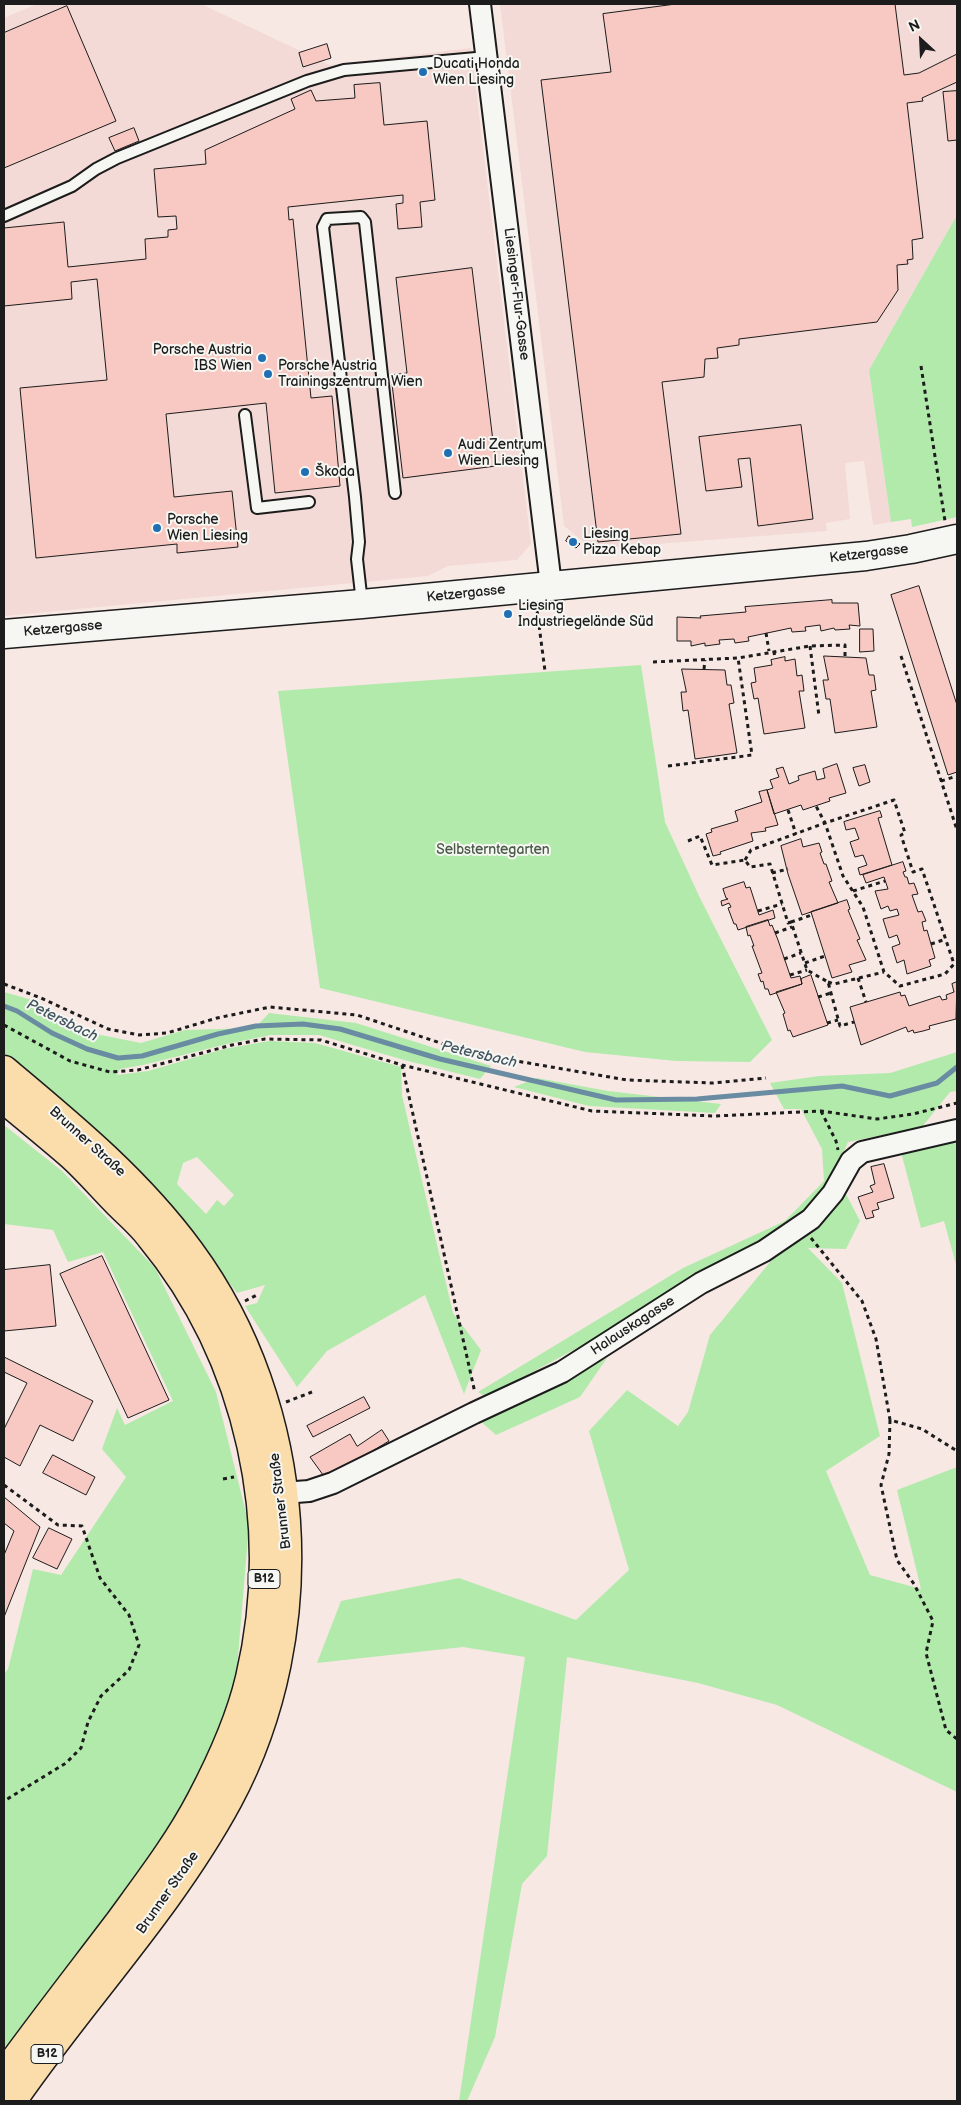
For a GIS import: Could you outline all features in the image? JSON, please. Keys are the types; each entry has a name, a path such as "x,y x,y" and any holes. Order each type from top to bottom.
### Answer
{"main road":[{"name":"Ketzergasse","path":"4,634 362,604 866,556 911,549 951,531"},
{"name":"Brunner Straße","path":"4,1070 83,1136 113,1164 155,1207 207,1276 235,1326 260,1385 273,1433 283,1493 288,1563 286,1608 278,1659 266,1706 248,1756 229,1797 204,1842 171,1892 12,2101"},
{"name":"Brunner Straße","path":"4,1099 71,1156 149,1234 179,1274 203,1314 224,1357 241,1400 252,1442 262,1512 265,1550 264,1582 257,1646 249,1681 222,1759 200,1802 149,1882 4,2075"}],"street":[{"name":"Liesinger-Flur-Gasse","path":"480,4 552,585"},
{"name":"Halauskagasse","path":"283,1493 310,1491 327,1485 562,1372 701,1283 764,1251 811,1219 834,1193 851,1161 862,1152 957,1130"}],"lane":[{"path":"4,216 72,186 116,158 307,81 344,70 487,57"},
{"path":"362,604 358,559 360,542 323,227 328,219 361,217 365,222 395,493"},
{"path":"245,415 257,508 308,502"}],"path":[{"path":"921,366 951,531"},
{"path":"536,608 545,671"},
{"path":"766,633 775,659"},
{"path":"653,662 738,658 810,646 845,645 845,657"},
{"path":"810,646 819,716"},
{"path":"902,656 957,830"},
{"path":"668,766 752,755 738,658"},
{"path":"704,669 705,660"},
{"path":"941,781 957,776"},
{"path":"744,860 750,850 824,823 894,800 905,833 901,835 913,872 922,869 956,964 945,974 900,986 884,972 863,907 843,876 824,823 816,806"},
{"path":"788,810 796,834"},
{"path":"688,841 700,836 712,865 744,860"},
{"path":"744,860 750,867 770,864 788,923 812,915"},
{"path":"772,873 788,869"},
{"path":"853,891 885,881"},
{"path":"758,911 782,904"},
{"path":"791,922 807,970 828,982 834,984 884,972"},
{"path":"774,933 792,927"},
{"path":"931,944 946,939"},
{"path":"784,959 801,954"},
{"path":"805,963 824,956"},
{"path":"790,975 807,970"},
{"path":"858,978 866,1002"},
{"path":"828,982 840,1026 854,1022"},
{"path":"4,984 41,998 108,1029 139,1036 167,1033 217,1018 270,1007 357,1015 470,1054 627,1080 713,1083 766,1078"},
{"path":"818,997 831,994"},
{"path":"827,1023 838,1020"},
{"path":"4,1025 70,1061 110,1072 138,1070 232,1045 265,1039 321,1040 402,1065 592,1111 715,1116 821,1111 877,1119 914,1114 957,1103"},
{"path":"402,1065 476,1390 474,1413"},
{"path":"821,1111 836,1141 839,1155 848,1167"},
{"path":"804,1224 813,1242 862,1301 876,1339 890,1420 889,1454 881,1485 897,1560 914,1584 933,1622 926,1653 946,1730 957,1739"},
{"path":"266,1409 312,1392"},
{"path":"890,1420 922,1429 957,1451"},
{"path":"4,1485 58,1525 82,1526 100,1578 129,1615 139,1645 129,1670 101,1696 88,1722 81,1748 66,1763 4,1801"}],"shaded area":[{"path":"37,4 201,4 330,65 471,48 531,544 517,560 448,566 428,576 4,616 4,18"},
{"path":"500,4 957,4 957,215 869,370 891,522 873,525 864,461 845,463 850,519 826,523 827,531 592,549 564,526"}],"green space":[{"path":"957,215 957,517 912,527 911,519 891,522 869,370"},
{"name":"Selbsterntegarten","path":"641,665 665,822 700,898 772,1040 750,1062 676,1061 585,1052 320,988 278,691"},
{"path":"4,992 36,1001 86,1032 141,1043 185,1030 255,1028 269,1013 356,1023 491,1066 480,1079 404,1060 319,1035 271,1035 120,1069 117,1075 148,1071 224,1049 269,1041 315,1043 401,1067 402,1095 453,1313 481,1350 464,1394 425,1295 327,1351 297,1387 245,1306 257,1303 265,1285 237,1293 187,1228 107,1141 4,1053","holes":["197,1157 234,1195 224,1206 217,1200 206,1214 177,1184 183,1163"]},
{"path":"957,1052 957,1091 950,1092 922,1127 848,1142 829,1186 804,1218 695,1273 594,1339 486,1397 478,1392 683,1268 785,1221 824,1181 822,1149 801,1109 784,1109 770,1083 819,1076 890,1073"},
{"path":"537,1078 608,1091 721,1104 715,1113 589,1106 514,1087"},
{"path":"4,1125 62,1171 155,1268 216,1392 249,1525 236,1680 231,1707 203,1774 153,1859 4,2055 4,1674 8,1669 33,1569 61,1575 126,1477 102,1449 117,1408 125,1425 173,1401 103,1252 68,1262 53,1230 4,1224"},
{"path":"957,1139 957,1268 944,1221 921,1228 901,1152"},
{"path":"846,1194 860,1221 846,1249 808,1248 842,1283 880,1436 826,1471 870,1575 921,1589 897,1490 957,1467 957,1792 777,1705 698,1683 567,1657 547,1856 522,1884 495,2037 467,2101 459,2101 525,1657 463,1647 317,1663 341,1601 459,1578 576,1620 629,1570 589,1431 627,1390 678,1426 688,1412 710,1335 780,1250 813,1226"},
{"path":"607,1358 580,1397 496,1435 478,1419"}],"building":[{"path":"676,4 895,4 904,75 919,73 957,54 957,82 922,98 923,101 907,103 923,238 912,240 913,259 907,260 908,264 897,265 898,290 877,322 739,339 739,345 717,348 718,358 705,359 704,377 662,382 681,534 598,542 541,80 611,72 603,14"},
{"path":"67,6 116,121 4,168 4,33"},
{"path":"327,44 331,58 303,67 299,53"},
{"path":"380,83 384,125 427,121 435,200 420,202 422,227 398,229 396,204 403,203 403,195 288,207 289,220 293,219 311,398 332,396 340,486 275,493 266,403 166,414 174,497 232,491 238,547 177,553 177,544 36,558 20,388 107,380 97,279 71,282 72,299 4,306 4,228 64,222 68,267 146,259 145,239 168,237 168,230 177,229 176,216 158,217 154,169 206,164 205,150 295,109 291,99 311,90 316,101 355,98 354,85"},
{"path":"957,91 957,140 948,141 943,92"},
{"path":"134,128 139,141 115,151 109,138"},
{"path":"472,268 496,466 403,478 391,375 407,373 396,278"},
{"path":"801,425 813,519 758,526 750,458 738,459 742,487 706,491 699,437"},
{"name":"Liesing Pizza Kebap","path":"569,536 580,544 576,548 566,541"},
{"path":"919,586 957,705 957,772 948,775 891,595"},
{"path":"832,600 832,603 858,603 860,626 849,625 850,629 835,630 834,628 821,631 820,625 805,627 806,631 792,632 791,628 748,637 749,641 735,643 734,639 719,640 720,644 705,646 705,643 691,646 691,641 677,641 677,617 701,618 700,616 746,612 745,607"},
{"path":"860,629 873,629 874,651 860,652"},
{"path":"824,656 866,658 869,675 874,675 876,690 871,691 877,727 835,733 830,699 826,699 823,680 828,680"},
{"path":"785,657 785,661 795,659 797,676 802,675 804,691 799,691 805,728 764,734 758,698 754,699 751,683 756,682 754,668 772,665 771,660"},
{"path":"682,669 725,670 727,685 731,685 734,703 729,704 737,753 695,759 688,710 683,711 681,692 686,692"},
{"path":"837,764 846,793 829,798 830,801 803,810 801,805 774,814 767,790 773,788 770,780 779,777 776,769 783,767 789,784 799,780 798,776 815,771 817,780 825,778 823,769"},
{"path":"865,765 870,782 859,786 853,768"},
{"path":"767,790 778,825 765,828 766,831 751,833 753,841 713,856 706,834 712,832 711,829 738,821 735,811 762,802 759,792"},
{"path":"880,811 882,817 878,818 892,865 860,875 858,868 867,865 863,855 855,857 850,842 859,839 855,828 846,830 844,822"},
{"path":"801,839 803,847 819,843 822,852 820,853 832,881 829,882 838,903 802,915 781,846"},
{"path":"903,862 906,871 903,872 905,877 907,877 909,884 914,883 918,894 912,895 918,912 922,911 926,921 922,922 924,931 927,930 935,958 929,960 931,966 907,974 904,960 897,963 892,947 900,944 897,935 889,938 883,919 899,915 897,909 890,911 888,906 881,909 875,891 888,889 884,877 866,883 863,875"},
{"path":"744,882 746,888 750,887 759,915 773,910 775,918 738,930 728,908 731,907 729,903 722,906 721,901 728,899 723,889"},
{"path":"847,900 850,909 848,910 860,939 857,940 866,960 849,965 852,972 832,978 811,912"},
{"path":"768,920 778,940 791,978 800,976 802,984 770,995 758,974 762,973 746,927"},
{"path":"811,975 828,1025 793,1037 790,1030 788,1031 783,1014 785,1013 776,992 802,984 801,979"},
{"path":"957,982 956,1019 929,1026 930,1029 914,1033 913,1030 908,1032 906,1027 861,1045 850,1007 900,992 901,996 905,995 909,1006 940,996 942,1000 947,999 946,995 954,992 952,984"},
{"path":"884,1164 894,1198 877,1203 879,1209 872,1211 874,1217 866,1219 858,1197 873,1192 870,1186 875,1184 871,1167"},
{"path":"102,1256 169,1400 128,1418 60,1274"},
{"path":"50,1265 56,1326 4,1331 4,1270"},
{"path":"4,1357 93,1401 73,1441 40,1425 20,1466 4,1457 4,1429 27,1383 4,1372"},
{"path":"364,1397 370,1408 313,1437 307,1426"},
{"path":"382,1430 389,1441 326,1479 310,1457 350,1434 357,1446"},
{"path":"53,1455 95,1477 86,1495 43,1473"},
{"path":"4,1497 40,1527 4,1617 4,1555 14,1531 4,1523"},
{"path":"49,1528 72,1539 57,1569 33,1558"}],"waterway":[{"name":"Petersbach","path":"4,1006 17,1011 52,1033 87,1049 118,1058 142,1056 218,1034 256,1026 303,1024 340,1029 440,1059 616,1100 697,1099 842,1086 890,1096 937,1083 957,1067"}],"place":[{"name":"Ducati Honda Wien Liesing","path":"423,72"},
{"name":"Porsche Austria IBS Wien","path":"262,358"},
{"name":"Porsche Austria Trainingszentrum Wien","path":"268,374"},
{"name":"Audi Zentrum Wien Liesing","path":"448,453"},
{"name":"Škoda","path":"305,472"},
{"name":"Porsche Wien Liesing","path":"157,528"},
{"name":"Liesing Pizza Kebap","path":"573,542"},
{"name":"Liesing Industriegelände Süd","path":"508,614"}]}
